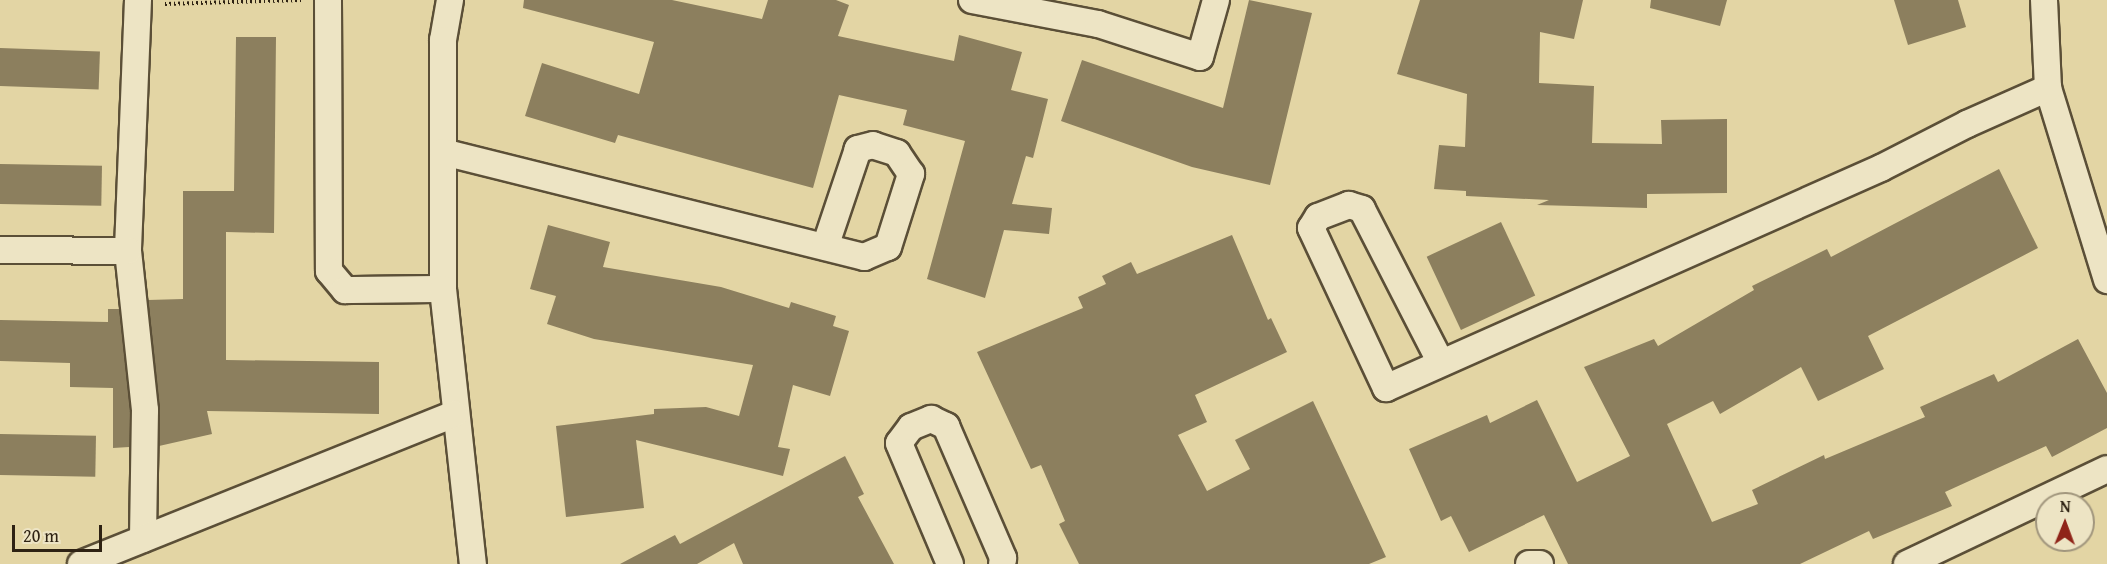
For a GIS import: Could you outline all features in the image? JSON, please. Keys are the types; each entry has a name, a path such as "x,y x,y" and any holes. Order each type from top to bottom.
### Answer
{"street":[{"path":"328,0 329,271 345,290 443,289"},
{"path":"450,0 443,40 443,289 454,414 473,564"},
{"path":"972,0 1098,24 1200,57 1216,0"},
{"path":"2044,0 2048,88 2107,280"},
{"path":"138,3 128,251 145,410 143,539"},
{"path":"1441,363 1362,209 1349,205 1318,217 1311,228 1386,387 1441,363 1881,168 1967,124 2048,88"},
{"path":"444,152 825,248"},
{"path":"0,250 128,251"},
{"path":"81,564 454,414"},
{"path":"950,564 899,443 911,427 931,420 946,426 1003,558 1002,564"},
{"path":"1907,564 2107,470"},
{"path":"1529,564 1540,564"}],"path":[{"path":"138,3 303,0"}],"building":[{"path":"524,0 672,0 762,19 768,0 836,0 849,5 838,36 954,61 959,35 1022,52 1011,90 1048,99 1033,158 1026,156 1012,204 1052,208 1049,234 1004,230 985,298 927,279 965,141 903,125 907,110 839,95 813,188 618,135 615,143 525,116 542,63 639,94 654,42 523,8"},
{"path":"1249,0 1312,13 1270,185 1192,167 1061,121 1082,60 1223,108"},
{"path":"1420,0 1583,0 1574,39 1540,32 1539,83 1594,86 1592,143 1662,144 1661,120 1727,119 1727,193 1647,194 1647,208 1537,205 1549,200 1466,196 1466,191 1434,189 1439,145 1465,147 1467,94 1397,74"},
{"path":"1651,0 1727,0 1720,26 1650,8"},
{"path":"1894,0 1958,0 1966,27 1908,45"},
{"path":"236,37 276,37 274,233 226,232 226,360 379,362 379,414 207,411 212,434 159,446 160,409 148,300 183,299 183,191 234,191"},
{"path":"0,48 100,51 99,89 0,86"},
{"path":"0,164 102,166 101,206 0,204"},
{"path":"1999,169 2038,248 1868,336 1884,369 1818,401 1801,367 1720,414 1713,401 1667,424 1712,522 1758,504 1752,490 1824,455 1825,459 1925,417 1920,407 1994,374 1998,382 2078,339 2107,393 2107,428 2052,457 2046,446 1945,492 1952,506 1873,539 1869,531 1800,564 1568,564 1544,515 1469,552 1451,516 1441,521 1409,449 1487,415 1490,423 1537,400 1577,482 1630,456 1584,367 1654,339 1658,346 1754,290 1752,286 1827,249 1831,257"},
{"path":"1501,222 1535,295 1461,330 1427,257"},
{"path":"548,225 610,242 603,267 721,287 789,308 791,302 836,316 833,326 849,331 830,396 793,385 778,447 790,449 783,476 636,440 644,508 566,517 556,426 654,414 654,409 706,407 739,416 753,365 594,339 547,324 556,296 530,289"},
{"path":"1232,235 1268,320 1271,318 1287,352 1195,395 1207,422 1178,435 1207,491 1250,469 1235,440 1313,401 1386,557 1369,564 1079,564 1059,524 1065,521 1041,465 1031,469 977,352 1083,308 1078,297 1106,284 1102,276 1131,262 1137,274"},
{"path":"108,309 119,309 130,411 129,447 113,448 113,388 70,387 70,363 0,361 0,320 108,322"},
{"path":"0,434 96,436 95,477 0,475"},
{"path":"845,456 864,494 858,497 894,564 743,564 734,543 697,564 620,564 675,535 680,544"}]}
